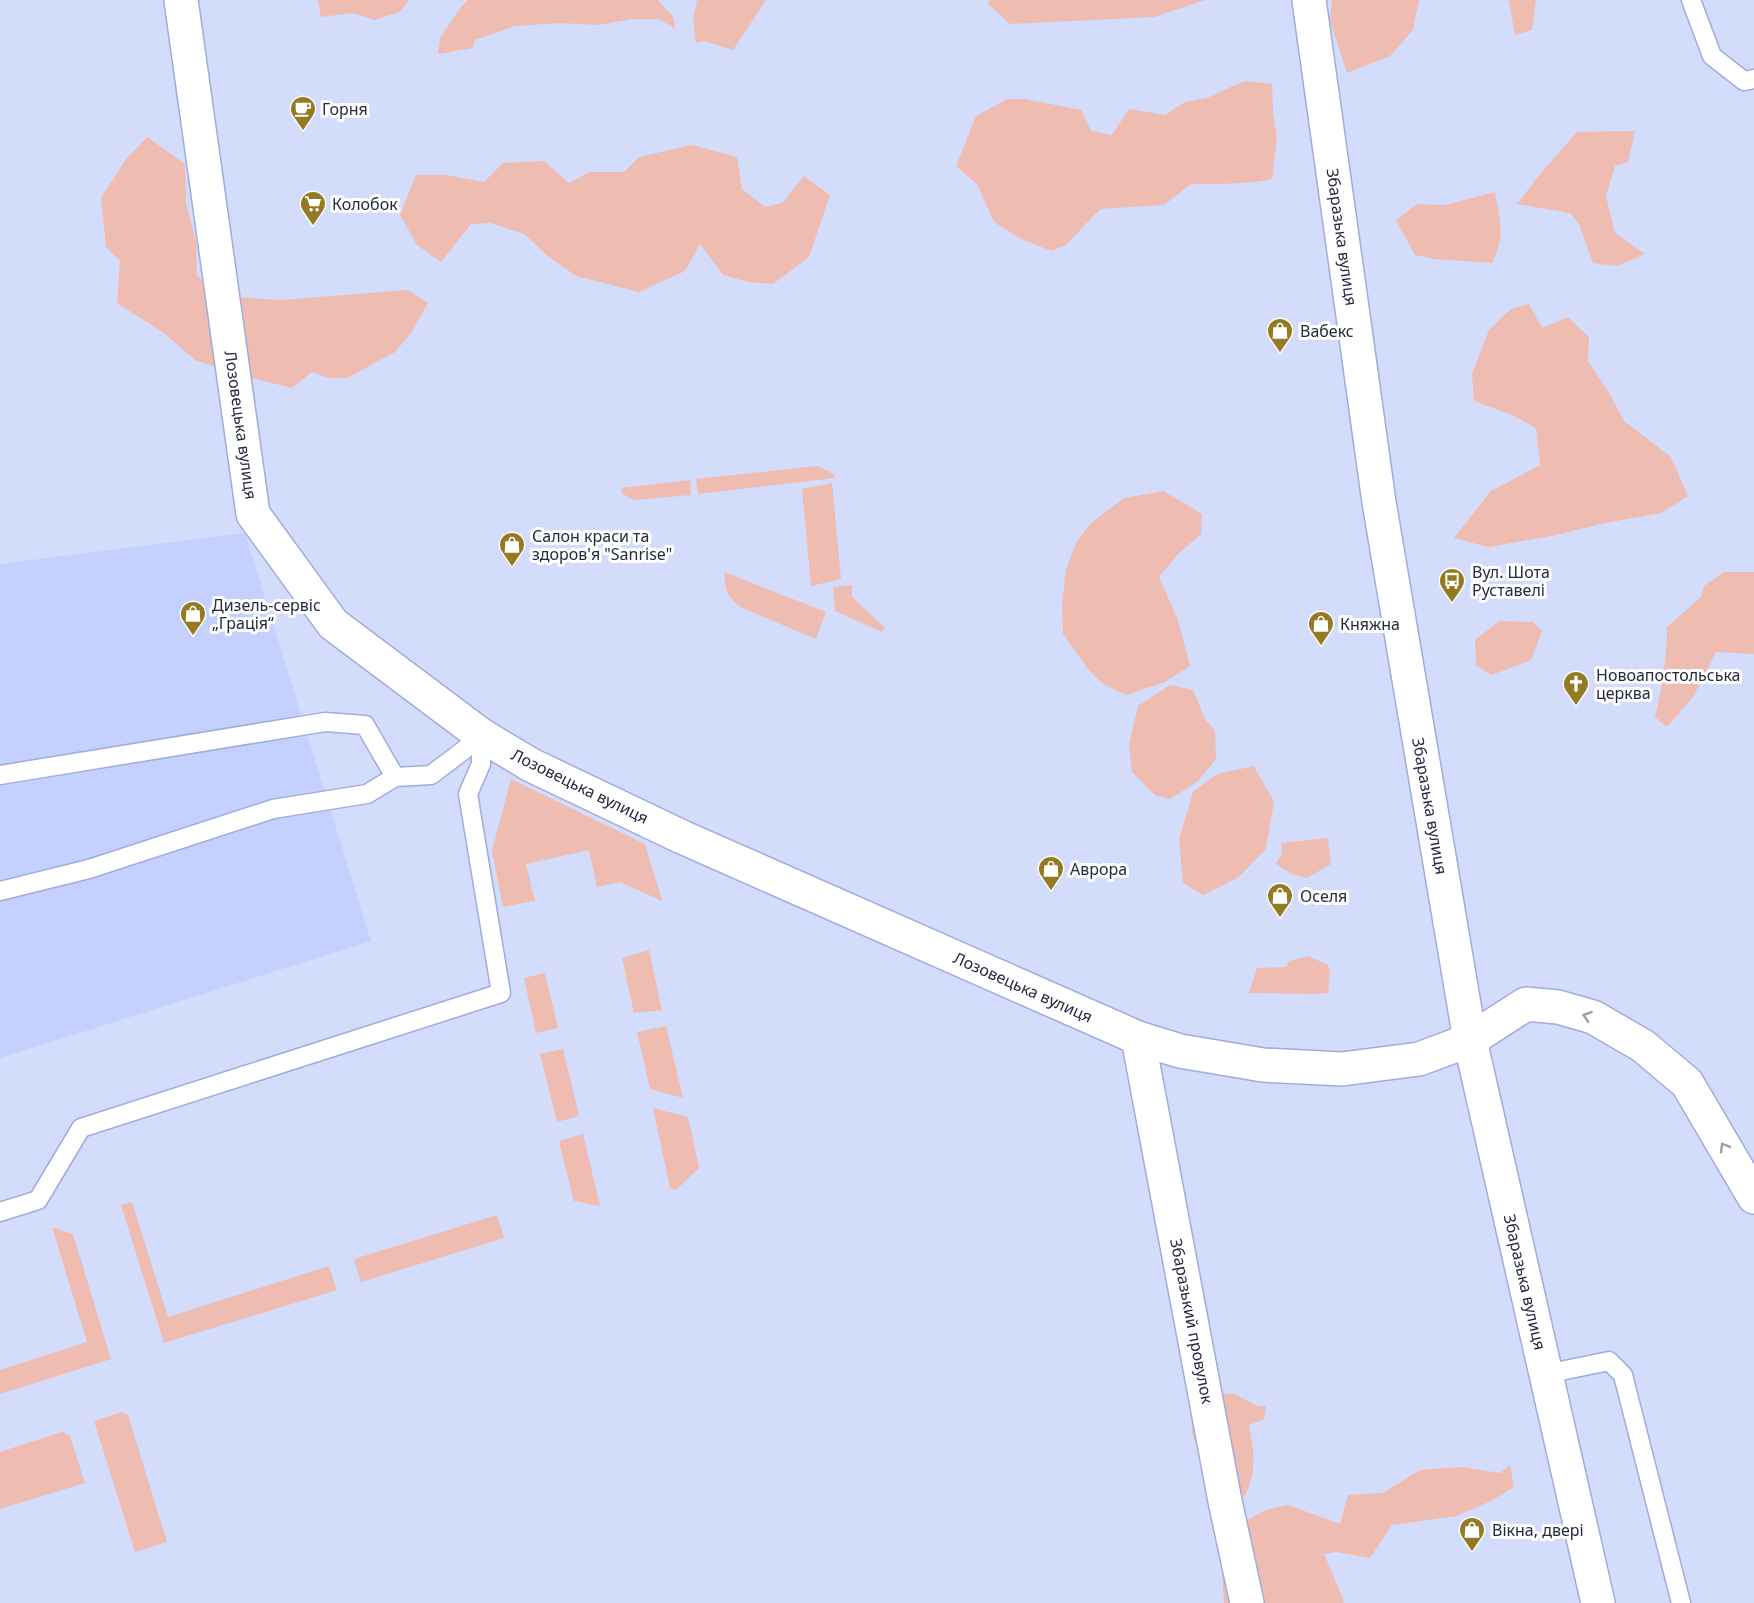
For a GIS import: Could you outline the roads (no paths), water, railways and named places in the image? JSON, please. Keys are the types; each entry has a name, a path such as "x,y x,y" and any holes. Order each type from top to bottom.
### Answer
{"street":[{"name":"Лозовецька вулиця","path":"181,0 254,514 333,624 481,735 531,765 682,837 1138,1038 1180,1051 1263,1065 1342,1069 1419,1059 1470,1040 1526,1004 1558,1007 1593,1017 1643,1046 1687,1083 1754,1197"},
{"name":"Збаразька вулиця","path":"1309,0 1378,501 1470,1040 1598,1603"},
{"name":"Збаразький провулок","path":"1138,1038 1225,1501 1247,1603"}],"lane":[{"path":"1692,0 1712,56 1744,81 1754,80"},
{"path":"0,775 325,722 365,725 395,777"},
{"path":"0,891 89,870 273,809 367,794 395,777 431,776 481,735"},
{"path":"0,1212 38,1200 81,1128 501,993 468,794 481,764 481,735"},
{"path":"1546,1374 1609,1361 1623,1374 1681,1603"}],"place":[{"name":"Горня","path":"303,132"},
{"name":"Колобок","path":"313,227"},
{"name":"Вабекс","path":"1280,354"},
{"name":"Салон краси та здоров'я \"Sanrise\"","path":"512,568"},
{"name":"Вул. Шота Руставелі","path":"1452,604"},
{"name":"Дизель-сервіс „Грація“","path":"193,637"},
{"name":"Княжна","path":"1321,647"},
{"name":"Новоапостольська церква","path":"1576,707"},
{"name":"Аврора","path":"1051,892"},
{"name":"Оселя","path":"1280,919"},
{"name":"Вікна, двері","path":"1472,1553"}]}
